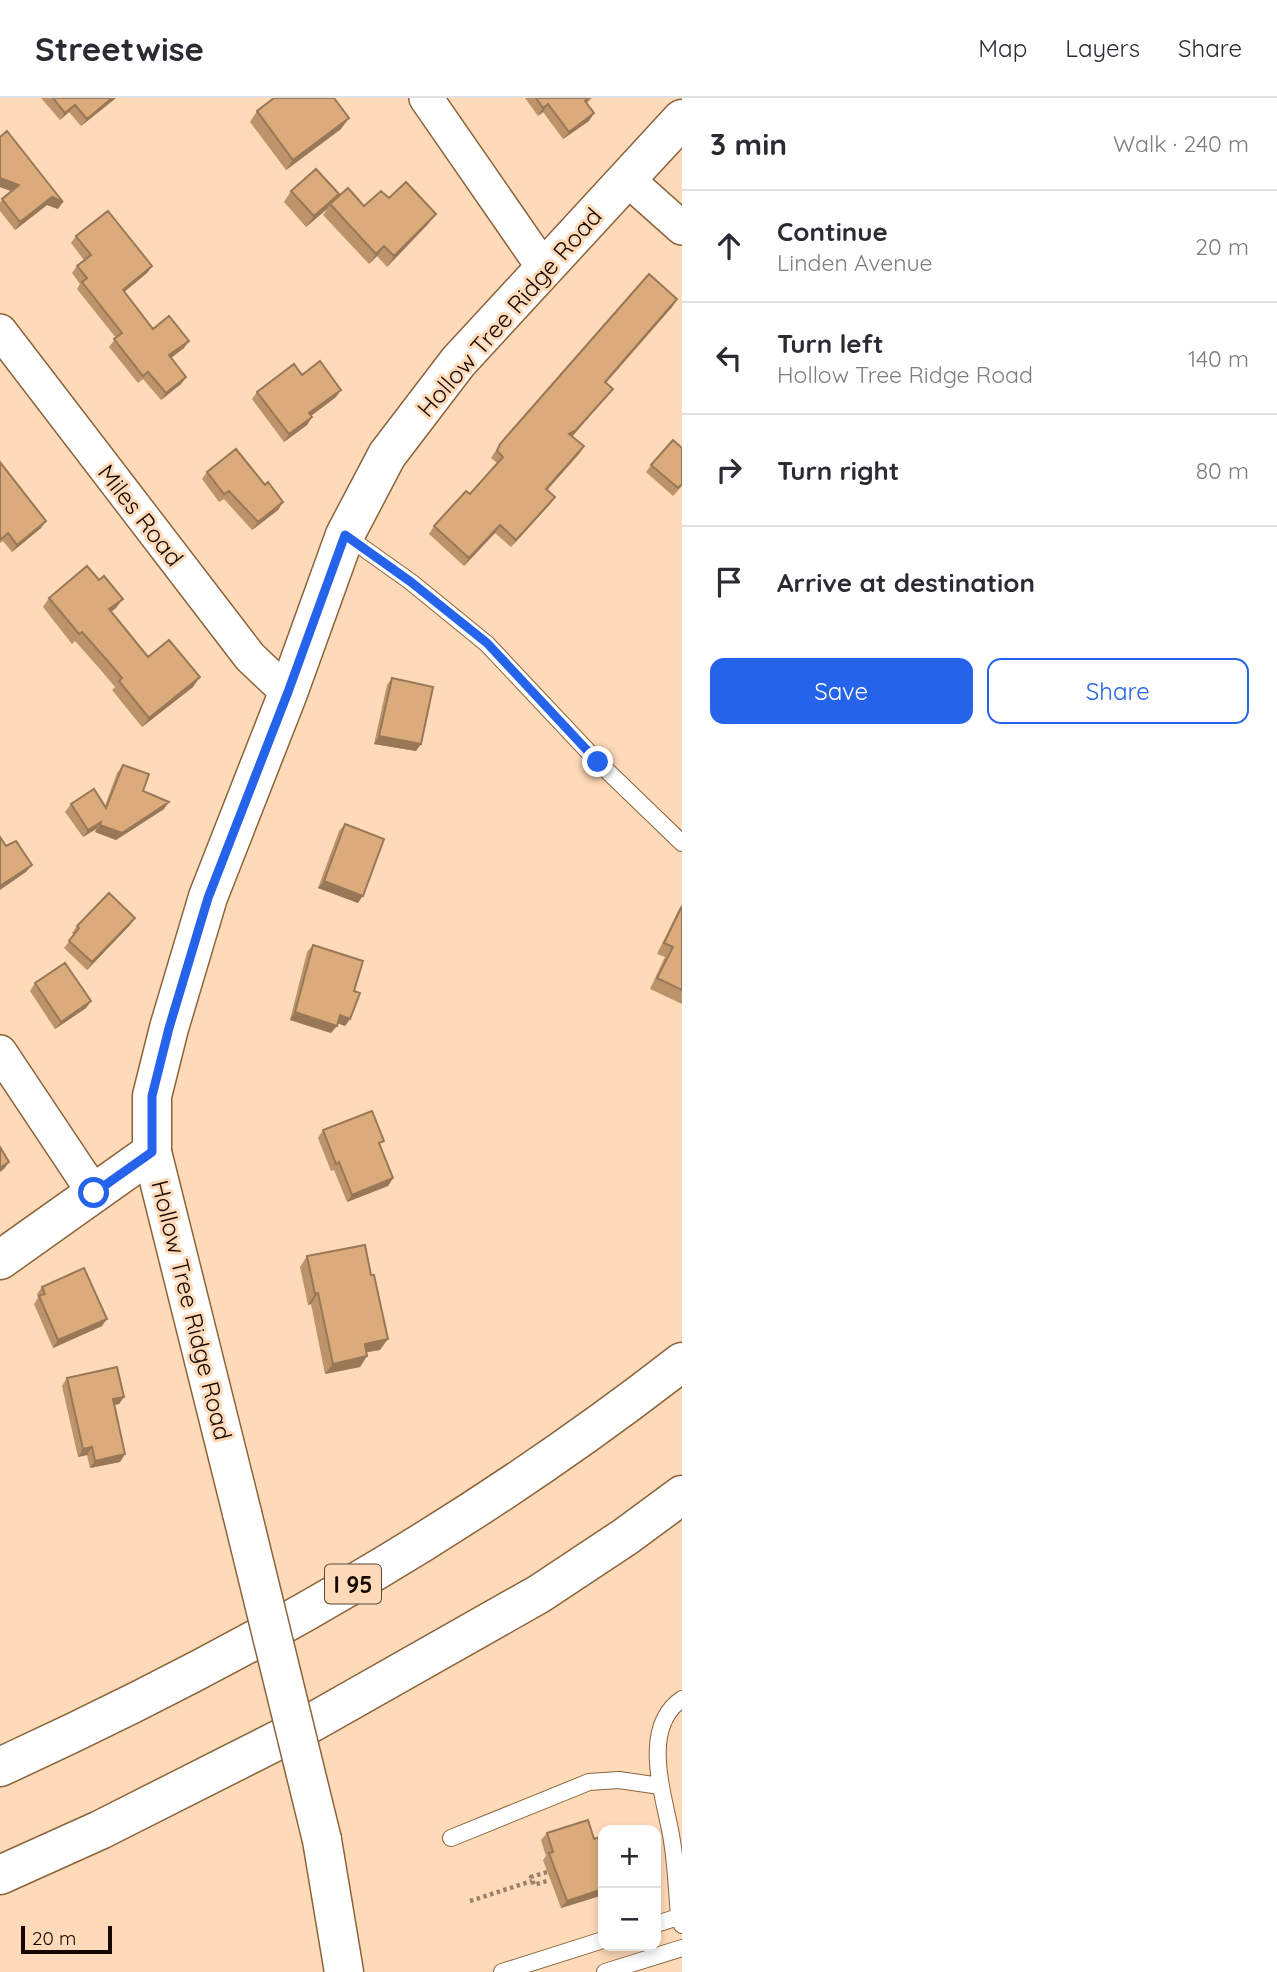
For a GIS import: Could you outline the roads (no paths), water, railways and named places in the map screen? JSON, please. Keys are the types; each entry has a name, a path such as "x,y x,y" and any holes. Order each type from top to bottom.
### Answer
{"main road":[{"name":"Hollow Tree Ridge Road","path":"344,1972 322,1840 152,1152 152,1096 169,1028 208,898 288,692 345,535 387,455 458,362 682,119"},
{"path":"0,1261 152,1152"},
{"name":"I 95","path":"0,1767 91,1726 188,1676 379,1569 565,1449 682,1362"},
{"path":"0,1875 100,1830 304,1727 539,1594 682,1495"},
{"path":"625,1537 682,1515"}],"street":[{"path":"426,98 543,267"},
{"path":"628,179 682,228"},
{"name":"Miles Road","path":"0,331 250,657 288,692"},
{"path":"0,1052 94,1193"}],"lane":[{"path":"345,535 411,582 487,643 598,762 682,843"},
{"path":"661,1923 681,1919 678,1860 660,1786 661,1725 682,1699"},
{"path":"451,1838 589,1782 619,1780 660,1786"},
{"path":"502,1972 598,1942"},
{"path":"605,1972 682,1948"}]}
